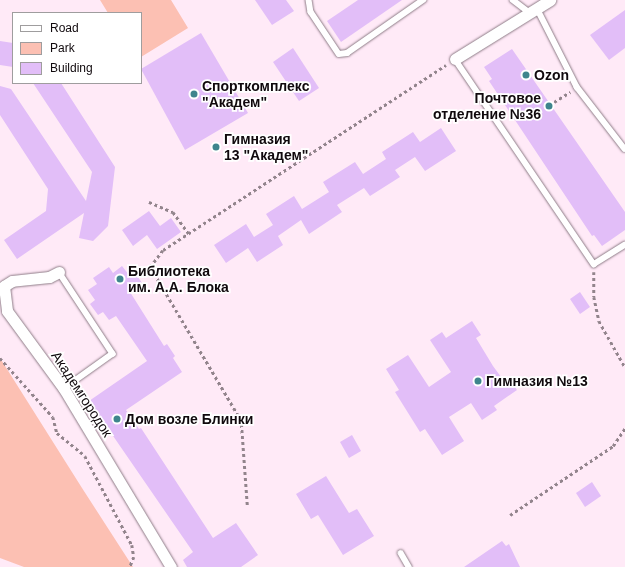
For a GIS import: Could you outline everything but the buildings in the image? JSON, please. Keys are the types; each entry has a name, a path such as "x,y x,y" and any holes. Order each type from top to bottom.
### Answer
{"street":[{"path":"455,59 550,0"},
{"name":"Академгородок","path":"58,272 50,277 12,281 4,286 5,301 14,322 64,389 171,567"}],"lane":[{"path":"309,0 311,12 339,54 347,53 423,0"},
{"path":"513,0 533,10 577,87 625,149"},
{"path":"455,59 594,264 625,245"},
{"path":"58,272 113,354 64,389"},
{"path":"401,553 409,567"}],"path":[{"path":"247,505 241,421 150,267 163,250 455,59"},
{"path":"554,102 577,87"},
{"path":"149,202 173,212 188,234"},
{"path":"594,264 594,297 599,321 625,367"},
{"path":"0,358 53,417 57,433 85,456 132,545 134,558 130,567"},
{"path":"510,515 612,446 625,428"}],"green space":[{"path":"100,0 171,0 188,28 142,56 142,12 107,12"},
{"path":"0,358 133,567 24,567 0,558"}],"place":[{"name":"Ozon","path":"526,75"},
{"name":"Спорткомплекс \"Академ\"","path":"194,94"},
{"name":"Почтовое отделение №36","path":"549,106"},
{"name":"Гимназия 13 \"Академ\"","path":"216,147"},
{"name":"Библиотека им. А.А. Блока","path":"120,279"},
{"name":"Гимназия №13","path":"478,381"},
{"name":"Дом возле Блинки","path":"117,419"}]}
